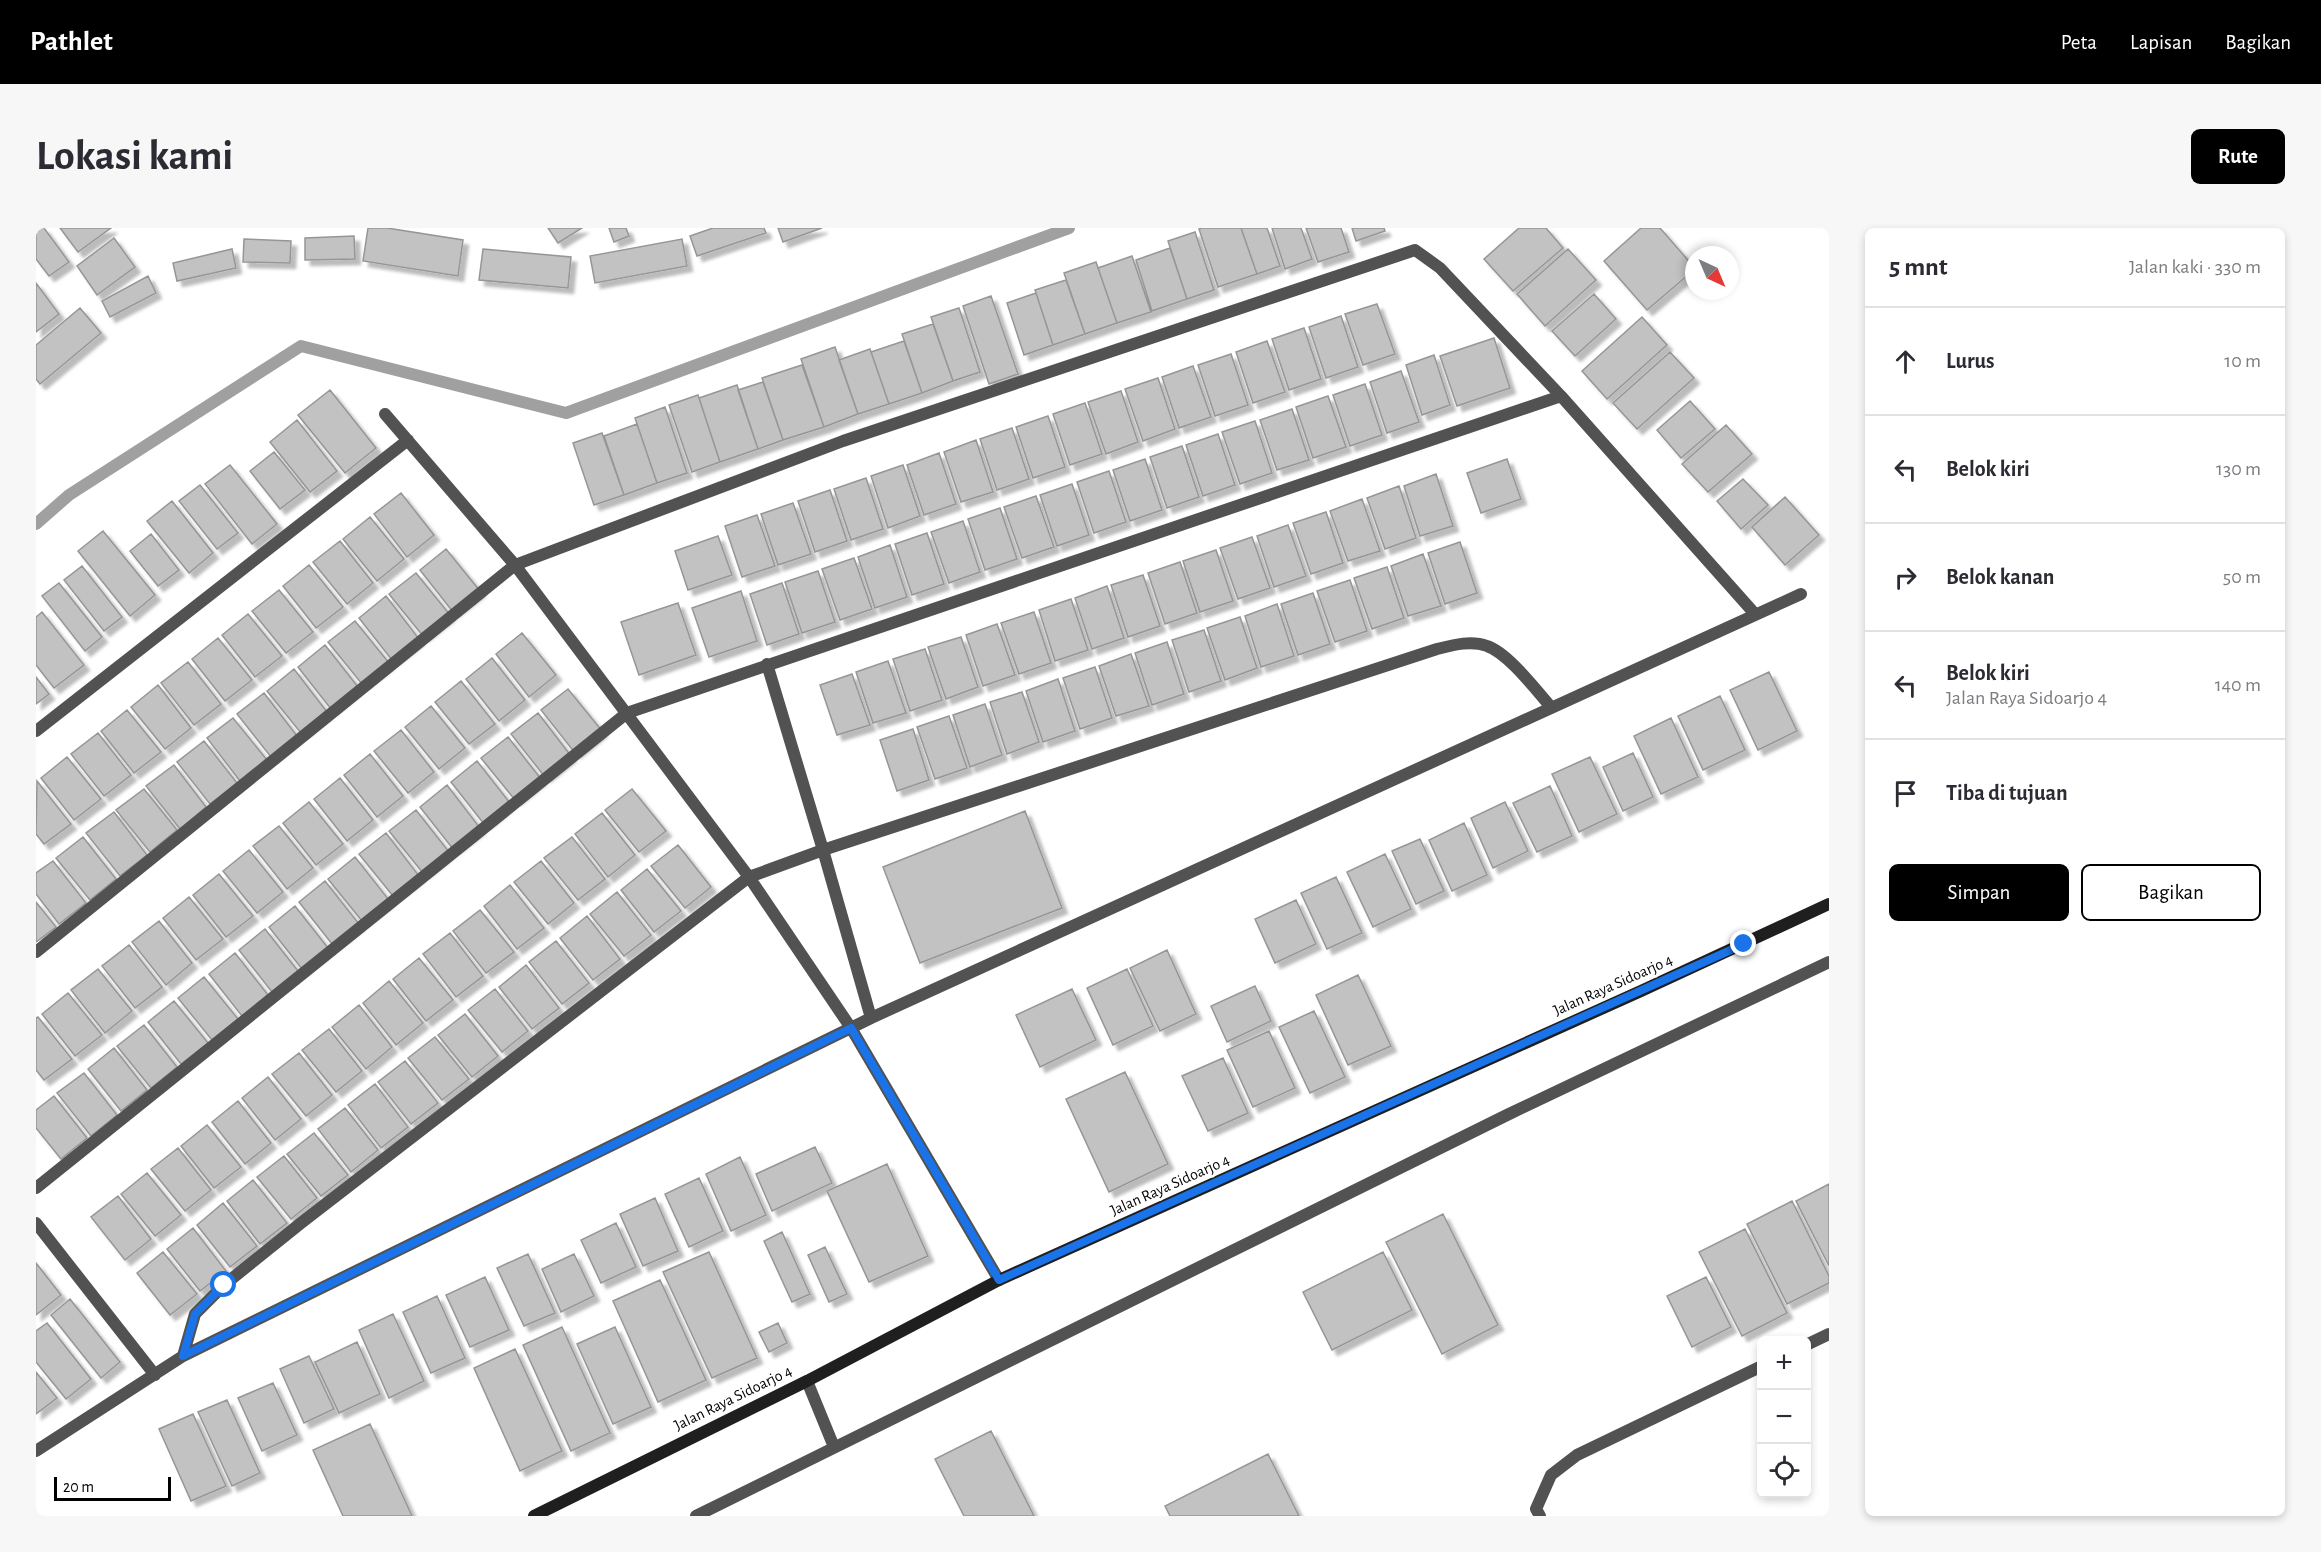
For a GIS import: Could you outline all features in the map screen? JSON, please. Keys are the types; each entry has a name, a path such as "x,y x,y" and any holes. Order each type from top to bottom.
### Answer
{"street":[{"path":"36,952 515,565 843,441 1415,250 1440,268 1562,396 1755,614"},
{"path":"36,1188 627,713 1562,396"},
{"path":"385,414 515,565 749,877 851,1028 999,1280"},
{"path":"36,731 408,440"},
{"path":"36,1451 183,1356 871,1018 1801,594"},
{"path":"183,1356 195,1314 224,1285 749,877 824,850 1437,649 1462,643 1488,646 1512,664 1551,707"},
{"path":"767,664 824,850 871,1018"},
{"name":"Jalan Raya Sidoarjo 4","path":"534,1516 807,1381 999,1280 1641,992 1829,903"},
{"path":"698,1516 1517,1110 1829,962"},
{"path":"36,1223 155,1375"},
{"path":"1811,1343 1829,1334"},
{"path":"1540,1516 1536,1509 1551,1476 1577,1455 1757,1368"},
{"path":"807,1381 834,1447"}],"building":[{"path":"44,228 69,262 49,276 36,259 36,232"},
{"path":"60,228 111,228 78,252"},
{"path":"368,228 387,228 463,240 458,276 363,261"},
{"path":"548,228 582,228 558,243"},
{"path":"609,228 626,228 629,236 614,242"},
{"path":"713,228 764,228 766,233 697,256 690,236"},
{"path":"778,228 822,228 783,242"},
{"path":"1241,228 1257,274 1218,287 1199,229"},
{"path":"1241,228 1267,228 1280,266 1257,274"},
{"path":"1272,228 1301,228 1312,259 1285,269"},
{"path":"1306,228 1341,228 1349,252 1318,262"},
{"path":"1352,228 1384,228 1385,231 1356,241"},
{"path":"1519,228 1546,228 1563,248 1513,291 1484,259"},
{"path":"1641,228 1660,228 1685,257 1685,278 1647,310 1604,261"},
{"path":"1195,232 1214,290 1187,299 1168,241"},
{"path":"354,236 355,259 305,260 305,238"},
{"path":"114,238 135,267 97,295 77,266"},
{"path":"244,239 291,241 290,263 243,262"},
{"path":"682,239 687,266 595,283 590,256"},
{"path":"1170,248 1187,299 1152,311 1136,260"},
{"path":"232,249 236,268 177,281 173,263"},
{"path":"483,249 571,257 568,288 479,280"},
{"path":"1568,249 1596,280 1545,326 1517,294"},
{"path":"1132,256 1151,312 1117,323 1098,268"},
{"path":"1096,262 1117,323 1085,334 1064,273"},
{"path":"148,276 156,293 110,317 102,301"},
{"path":"1066,280 1085,334 1053,345 1035,290"},
{"path":"36,283 59,314 36,332"},
{"path":"1036,293 1053,345 1024,355 1007,303"},
{"path":"1594,294 1616,319 1575,356 1552,331"},
{"path":"991,296 1018,374 989,384 963,306"},
{"path":"1377,304 1395,354 1363,365 1345,314"},
{"path":"80,308 101,333 40,384 36,379 36,345"},
{"path":"959,308 980,372 953,381 931,317"},
{"path":"1341,316 1358,367 1326,378 1309,327"},
{"path":"1642,317 1667,345 1607,399 1582,371"},
{"path":"933,324 953,381 922,393 902,334"},
{"path":"1304,328 1321,379 1289,390 1272,339"},
{"path":"1494,338 1510,388 1457,406 1440,356"},
{"path":"904,341 922,393 889,404 871,352"},
{"path":"1267,341 1285,392 1253,403 1236,352"},
{"path":"835,347 858,414 824,427 801,359"},
{"path":"870,349 889,404 858,414 839,360"},
{"path":"1670,352 1694,378 1637,429 1613,403"},
{"path":"1231,354 1248,405 1215,416 1198,365"},
{"path":"1434,355 1450,405 1422,415 1406,365"},
{"path":"802,365 824,427 783,440 762,378"},
{"path":"1193,366 1211,417 1179,428 1162,377"},
{"path":"1401,371 1419,422 1387,433 1370,382"},
{"path":"1158,378 1175,429 1143,441 1125,389"},
{"path":"763,382 783,440 758,449 738,390"},
{"path":"1365,384 1382,435 1350,446 1333,395"},
{"path":"737,385 758,449 720,462 699,398"},
{"path":"330,390 376,448 345,473 298,415"},
{"path":"1121,391 1138,442 1106,454 1088,402"},
{"path":"698,395 720,462 692,472 669,405"},
{"path":"1328,396 1346,447 1313,458 1296,407"},
{"path":"1690,401 1715,429 1681,458 1657,430"},
{"path":"1085,403 1102,454 1070,465 1053,414"},
{"path":"665,407 687,473 657,483 635,418"},
{"path":"1292,409 1309,460 1277,470 1260,420"},
{"path":"1048,416 1065,467 1033,478 1016,427"},
{"path":"297,420 337,471 310,492 270,442"},
{"path":"1255,421 1272,473 1240,484 1222,432"},
{"path":"637,424 657,483 624,495 604,436"},
{"path":"1726,425 1752,454 1708,492 1682,464"},
{"path":"1012,428 1029,479 997,490 980,439"},
{"path":"602,433 624,495 594,505 573,443"},
{"path":"1218,434 1235,485 1203,496 1186,445"},
{"path":"976,440 993,492 961,502 944,452"},
{"path":"1182,446 1199,497 1167,508 1150,457"},
{"path":"274,452 305,490 280,509 250,471"},
{"path":"939,453 956,504 924,515 907,465"},
{"path":"1145,459 1162,510 1130,521 1113,470"},
{"path":"1507,459 1521,499 1481,513 1467,473"},
{"path":"230,465 277,524 252,544 205,484"},
{"path":"903,465 920,516 888,528 871,476"},
{"path":"1109,471 1126,522 1094,533 1077,482"},
{"path":"1436,474 1453,526 1420,536 1404,486"},
{"path":"866,478 883,529 851,540 834,489"},
{"path":"1743,479 1768,505 1741,529 1717,501"},
{"path":"1072,484 1089,535 1057,546 1040,495"},
{"path":"200,485 238,533 217,549 179,501"},
{"path":"1399,486 1416,538 1385,549 1367,498"},
{"path":"830,490 847,541 815,552 798,501"},
{"path":"401,493 434,535 407,557 374,514"},
{"path":"1036,496 1054,547 1022,558 1004,507"},
{"path":"1785,497 1819,535 1785,565 1752,527"},
{"path":"1362,499 1380,551 1348,561 1330,511"},
{"path":"172,501 213,553 189,573 147,521"},
{"path":"793,503 811,554 778,565 761,514"},
{"path":"1000,508 1017,559 985,570 968,519"},
{"path":"1326,512 1343,563 1311,574 1293,523"},
{"path":"757,515 775,566 742,577 725,526"},
{"path":"370,517 404,559 377,581 343,539"},
{"path":"963,521 980,572 949,583 931,532"},
{"path":"1288,525 1306,576 1274,587 1257,536"},
{"path":"103,531 155,595 130,616 78,551"},
{"path":"927,533 944,584 912,595 895,544"},
{"path":"151,534 179,570 158,586 130,551"},
{"path":"718,536 732,575 688,590 675,551"},
{"path":"1252,537 1270,588 1238,599 1220,548"},
{"path":"340,541 373,583 347,604 313,562"},
{"path":"1460,542 1477,593 1445,604 1428,553"},
{"path":"890,545 907,597 875,608 858,557"},
{"path":"446,549 480,591 453,612 420,570"},
{"path":"1216,550 1233,601 1200,612 1183,561"},
{"path":"1423,554 1441,606 1408,616 1391,566"},
{"path":"854,558 872,609 840,620 822,569"},
{"path":"1180,562 1197,613 1165,624 1148,573"},
{"path":"309,565 343,607 316,628 283,586"},
{"path":"82,566 122,617 104,631 64,580"},
{"path":"1387,567 1404,618 1372,629 1354,578"},
{"path":"818,571 835,622 802,633 785,582"},
{"path":"416,573 450,615 423,636 389,594"},
{"path":"1143,575 1160,626 1128,637 1111,585"},
{"path":"1350,580 1367,631 1335,642 1317,591"},
{"path":"59,583 102,637 85,651 42,596"},
{"path":"782,583 799,634 767,645 750,594"},
{"path":"1107,586 1124,638 1092,649 1075,598"},
{"path":"279,590 313,632 286,653 252,611"},
{"path":"741,591 757,641 709,657 692,608"},
{"path":"1313,593 1330,644 1298,655 1281,604"},
{"path":"386,596 419,639 392,660 359,618"},
{"path":"1071,599 1088,650 1055,661 1039,610"},
{"path":"678,603 696,655 639,675 621,622"},
{"path":"1277,604 1294,656 1261,667 1245,616"},
{"path":"42,612 84,665 54,688 36,665 36,617"},
{"path":"1034,612 1051,663 1019,674 1001,623"},
{"path":"248,614 282,656 255,677 222,635"},
{"path":"1240,617 1257,668 1225,680 1207,628"},
{"path":"355,621 389,663 362,684 328,642"},
{"path":"997,624 1015,675 983,686 966,635"},
{"path":"1204,630 1221,681 1189,692 1172,640"},
{"path":"522,633 556,675 529,697 496,654"},
{"path":"961,637 978,687 946,699 928,647"},
{"path":"218,638 252,680 225,701 192,659"},
{"path":"1167,642 1184,694 1152,705 1135,653"},
{"path":"325,645 358,687 331,709 298,667"},
{"path":"925,649 942,700 910,711 893,659"},
{"path":"1131,654 1149,706 1116,716 1099,666"},
{"path":"492,658 525,700 499,721 466,679"},
{"path":"888,661 906,713 873,723 856,672"},
{"path":"188,662 221,704 194,725 161,683"},
{"path":"1095,667 1112,718 1080,729 1063,678"},
{"path":"294,669 327,712 301,733 267,691"},
{"path":"1769,672 1797,731 1758,750 1730,690"},
{"path":"852,674 870,725 837,735 820,685"},
{"path":"36,677 49,694 36,704"},
{"path":"1058,679 1075,731 1043,742 1026,691"},
{"path":"461,681 495,724 469,744 435,702"},
{"path":"158,685 191,728 165,749 131,707"},
{"path":"568,689 602,731 575,753 541,710"},
{"path":"1022,692 1039,742 1007,754 990,702"},
{"path":"264,693 297,736 271,757 237,714"},
{"path":"1720,696 1745,750 1703,770 1678,716"},
{"path":"985,704 1002,755 970,767 953,715"},
{"path":"431,706 465,748 439,769 405,727"},
{"path":"127,710 161,752 134,773 101,731"},
{"path":"538,713 571,756 545,777 511,734"},
{"path":"949,716 967,768 935,779 917,727"},
{"path":"233,718 267,760 240,781 207,738"},
{"path":"1671,718 1698,777 1661,794 1634,736"},
{"path":"913,729 929,780 897,791 880,740"},
{"path":"401,730 434,772 408,793 374,751"},
{"path":"98,733 131,775 104,796 71,754"},
{"path":"508,737 541,779 515,800 481,758"},
{"path":"204,741 237,783 210,804 177,762"},
{"path":"1633,753 1653,797 1623,811 1603,767"},
{"path":"370,754 403,796 377,817 344,775"},
{"path":"67,757 101,799 74,820 41,778"},
{"path":"1590,757 1617,814 1579,832 1552,774"},
{"path":"477,761 510,803 484,824 451,782"},
{"path":"174,765 206,807 180,829 146,786"},
{"path":"340,778 373,820 347,841 314,799"},
{"path":"37,781 71,824 44,844 36,834"},
{"path":"447,785 480,828 453,849 420,807"},
{"path":"1550,786 1572,836 1537,852 1513,803"},
{"path":"144,789 177,830 150,852 116,810"},
{"path":"632,789 666,831 639,852 605,810"},
{"path":"309,802 343,844 316,865 283,823"},
{"path":"1505,802 1528,851 1493,868 1471,818"},
{"path":"416,810 449,852 423,873 389,831"},
{"path":"1025,811 1062,908 920,963 883,867"},
{"path":"114,812 147,855 120,876 86,833"},
{"path":"602,813 635,855 608,877 575,834"},
{"path":"1464,823 1487,875 1452,891 1429,840"},
{"path":"279,826 313,868 287,889 253,846"},
{"path":"386,833 419,876 393,896 359,854"},
{"path":"83,837 116,879 90,900 56,858"},
{"path":"572,837 605,879 578,900 544,858"},
{"path":"1420,839 1444,891 1416,904 1392,851"},
{"path":"678,845 711,887 685,908 651,866"},
{"path":"249,850 283,892 257,913 223,871"},
{"path":"1385,854 1411,909 1373,927 1347,872"},
{"path":"355,857 389,900 362,921 328,879"},
{"path":"53,861 86,903 59,924 36,894 36,873"},
{"path":"541,861 574,903 548,924 514,882"},
{"path":"647,869 681,911 654,932 621,890"},
{"path":"219,874 253,916 226,937 193,895"},
{"path":"1336,877 1362,933 1327,949 1301,893"},
{"path":"325,881 359,924 332,944 299,902"},
{"path":"510,885 544,928 517,949 484,906"},
{"path":"617,892 651,935 624,956 590,914"},
{"path":"189,897 223,939 196,960 163,918"},
{"path":"1296,900 1316,944 1275,963 1255,919"},
{"path":"36,902 56,927 36,942"},
{"path":"295,906 328,948 302,969 269,927"},
{"path":"480,910 514,952 486,973 453,931"},
{"path":"587,916 620,959 593,980 560,938"},
{"path":"159,921 192,963 166,985 132,942"},
{"path":"265,929 298,971 272,992 239,950"},
{"path":"450,933 483,976 456,997 423,954"},
{"path":"556,941 589,983 562,1004 529,962"},
{"path":"129,945 162,987 135,1008 102,966"},
{"path":"1167,950 1196,1014 1160,1031 1130,968"},
{"path":"235,953 268,995 242,1016 209,974"},
{"path":"419,958 453,1000 426,1021 393,979"},
{"path":"526,965 559,1008 532,1029 499,987"},
{"path":"98,969 132,1011 105,1033 71,990"},
{"path":"1127,969 1153,1026 1113,1045 1087,988"},
{"path":"1358,975 1391,1046 1348,1065 1316,995"},
{"path":"204,977 238,1019 212,1040 178,998"},
{"path":"389,981 423,1023 396,1045 363,1003"},
{"path":"1255,986 1271,1021 1227,1042 1211,1006"},
{"path":"495,989 528,1031 502,1052 468,1010"},
{"path":"1072,989 1096,1040 1040,1067 1016,1015"},
{"path":"68,993 102,1035 75,1056 42,1014"},
{"path":"174,1001 208,1043 181,1064 148,1022"},
{"path":"359,1005 392,1047 366,1069 332,1027"},
{"path":"1314,1011 1345,1077 1310,1093 1279,1027"},
{"path":"465,1014 498,1056 472,1077 438,1035"},
{"path":"38,1017 72,1059 44,1080 36,1070 36,1018"},
{"path":"144,1025 177,1067 151,1088 117,1046"},
{"path":"329,1029 362,1071 336,1092 302,1050"},
{"path":"1269,1031 1295,1088 1253,1107 1227,1050"},
{"path":"435,1037 469,1079 442,1100 408,1058"},
{"path":"114,1048 147,1090 121,1111 88,1069"},
{"path":"299,1053 332,1095 306,1116 272,1074"},
{"path":"1223,1058 1248,1113 1208,1131 1182,1076"},
{"path":"405,1061 438,1103 411,1124 378,1082"},
{"path":"1125,1072 1168,1164 1109,1192 1066,1099"},
{"path":"84,1073 117,1115 91,1136 57,1093"},
{"path":"268,1077 301,1119 275,1140 242,1098"},
{"path":"375,1084 408,1127 381,1148 348,1105"},
{"path":"54,1096 87,1138 61,1159 36,1128 36,1110"},
{"path":"238,1101 271,1143 245,1164 212,1122"},
{"path":"345,1108 378,1150 351,1172 318,1129"},
{"path":"207,1125 241,1167 214,1188 181,1146"},
{"path":"314,1133 348,1175 321,1196 287,1154"},
{"path":"815,1147 832,1183 772,1211 756,1174"},
{"path":"178,1148 211,1190 185,1211 151,1169"},
{"path":"284,1156 317,1198 291,1219 257,1177"},
{"path":"740,1157 766,1215 731,1231 706,1174"},
{"path":"887,1164 928,1256 869,1282 827,1191"},
{"path":"147,1173 181,1215 155,1236 121,1194"},
{"path":"699,1178 723,1231 689,1247 665,1194"},
{"path":"253,1180 287,1223 260,1244 227,1201"},
{"path":"1829,1184 1829,1266 1796,1201"},
{"path":"118,1196 151,1239 125,1260 91,1217"},
{"path":"655,1198 678,1251 643,1266 620,1214"},
{"path":"1792,1201 1829,1276 1829,1283 1787,1304 1747,1224"},
{"path":"223,1203 257,1246 230,1267 197,1225"},
{"path":"1443,1214 1498,1325 1442,1354 1386,1242"},
{"path":"616,1223 636,1267 601,1283 581,1240"},
{"path":"193,1228 226,1271 200,1291 167,1249"},
{"path":"1745,1229 1787,1313 1742,1336 1699,1252"},
{"path":"782,1232 810,1294 792,1302 764,1241"},
{"path":"825,1247 847,1294 829,1302 808,1255"},
{"path":"163,1252 197,1294 170,1315 137,1273"},
{"path":"709,1252 757,1358 712,1378 663,1272"},
{"path":"1383,1252 1412,1310 1332,1350 1303,1292"},
{"path":"528,1254 555,1313 524,1326 497,1268"},
{"path":"574,1254 594,1296 561,1312 542,1269"},
{"path":"36,1263 61,1295 36,1315"},
{"path":"485,1277 509,1330 470,1347 446,1295"},
{"path":"1706,1277 1731,1327 1692,1347 1667,1296"},
{"path":"660,1280 706,1380 658,1402 613,1301"},
{"path":"437,1296 465,1358 431,1373 403,1312"},
{"path":"70,1299 120,1362 101,1378 51,1315"},
{"path":"393,1314 424,1381 389,1398 359,1330"},
{"path":"47,1323 91,1379 66,1399 36,1362 36,1331"},
{"path":"778,1323 787,1343 769,1352 759,1332"},
{"path":"562,1327 610,1433 571,1451 523,1345"},
{"path":"615,1327 651,1407 613,1424 577,1344"},
{"path":"357,1342 380,1394 339,1413 315,1362"},
{"path":"515,1349 562,1451 520,1471 474,1368"},
{"path":"309,1356 334,1409 304,1423 280,1369"},
{"path":"36,1372 57,1398 36,1414"},
{"path":"273,1383 297,1435 262,1451 238,1398"},
{"path":"227,1400 260,1473 232,1486 198,1412"},
{"path":"193,1414 226,1486 191,1501 159,1429"},
{"path":"370,1424 412,1516 343,1516 313,1450"},
{"path":"991,1431 1034,1516 964,1516 935,1459"},
{"path":"1268,1454 1299,1516 1170,1516 1165,1506"}],"waterway":[{"path":"36,524 69,495 301,346 566,413 1069,228"}],"route":[{"path":"224,1285 195,1314 183,1356 851,1028 999,1280 1744,944"}]}
